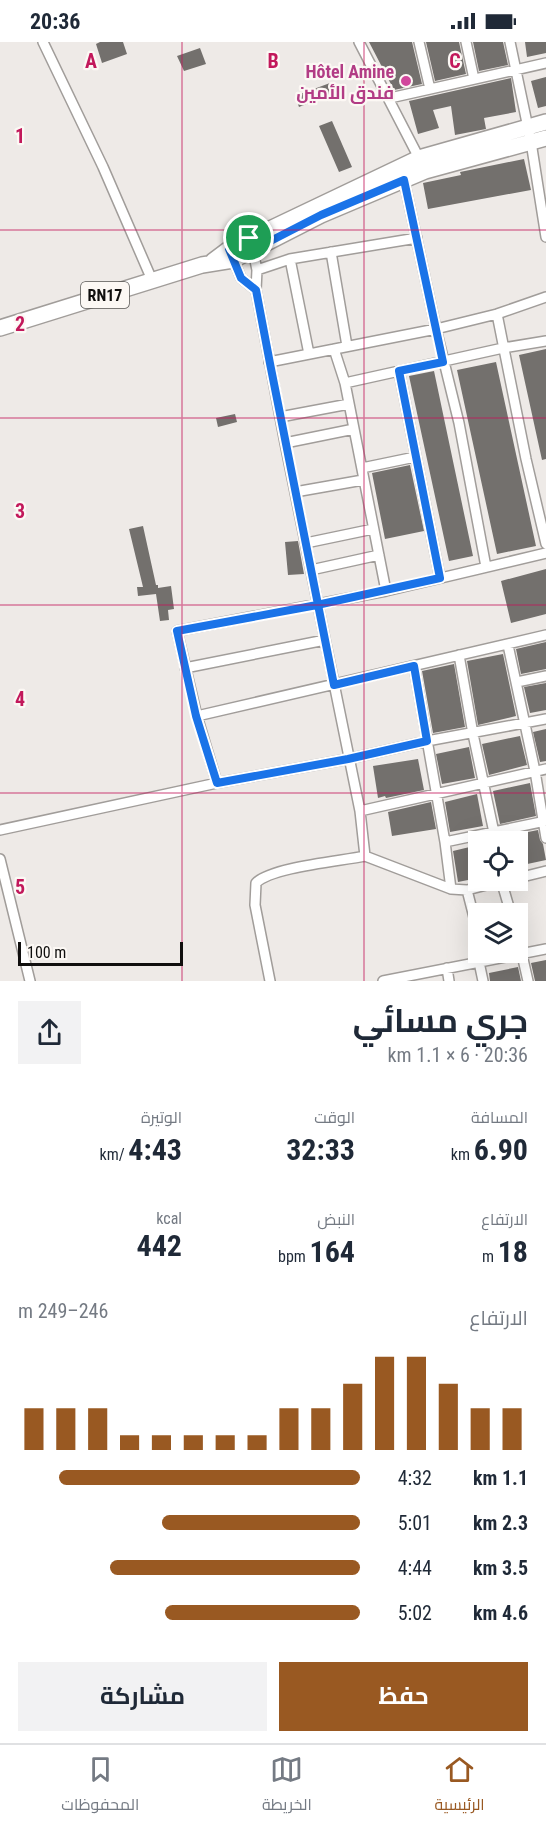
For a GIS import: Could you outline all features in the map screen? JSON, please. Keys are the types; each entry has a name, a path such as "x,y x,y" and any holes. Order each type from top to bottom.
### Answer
{"main road":[{"name":"RN17","path":"0,328 211,263 419,158 546,122"},
{"name":"RN17","path":"251,244 425,171 546,138"}],"street":[{"path":"43,42 103,167 152,280"},
{"path":"359,42 419,158"},
{"path":"419,42 430,89"},
{"path":"466,42 474,80"},
{"path":"510,42 526,127 531,142 546,237"},
{"path":"390,99 546,63"},
{"path":"404,180 435,329 459,423 486,567"},
{"path":"257,270 290,259 417,238"},
{"path":"251,244 257,270 256,290 269,362 360,811 365,856"},
{"path":"331,252 347,346"},
{"path":"231,254 241,278 256,290"},
{"path":"290,259 309,354"},
{"path":"269,362 435,329 497,314 546,297"},
{"path":"497,314 546,544"},
{"path":"345,383 546,341"},
{"path":"334,349 345,383 386,591"},
{"path":"399,371 440,578"},
{"path":"280,417 349,404"},
{"path":"285,443 354,429"},
{"path":"362,468 415,457"},
{"path":"295,492 363,480"},
{"path":"306,543 373,530"},
{"path":"217,783 196,716 177,631 386,591 546,553"},
{"path":"311,570 379,555"},
{"path":"196,716 546,635"},
{"path":"184,668 325,640"},
{"path":"508,645 535,771 546,838"},
{"path":"459,655 483,784 495,831"},
{"path":"414,666 445,842 451,890"},
{"path":"517,682 546,675"},
{"path":"0,830 217,783 546,719"},
{"path":"360,811 546,769"},
{"path":"514,831 544,821"},
{"path":"445,842 468,840"},
{"path":"270,981 255,905 256,883 261,878 276,872 365,856 451,890 466,890 470,903"},
{"path":"0,859 30,981"},
{"path":"528,876 546,871"},
{"path":"528,952 546,949"},
{"path":"383,981 408,979 468,962"},
{"path":"483,963 483,981"},
{"path":"524,963 528,981"},
{"path":"447,968 449,981"}],"building":[{"path":"123,42 127,54 102,63 96,44"},
{"path":"369,42 412,42 422,84 394,90"},
{"path":"426,42 459,42 466,74 435,81"},
{"path":"473,42 503,42 508,65 479,71"},
{"path":"525,42 546,42 546,53 527,57"},
{"path":"200,48 206,64 184,71 177,56"},
{"path":"546,77 546,106 538,108 531,81"},
{"path":"511,78 516,112 484,118 486,129 455,135 451,106 433,110 439,128 418,134 409,101"},
{"path":"330,83 334,93 299,107 295,96"},
{"path":"332,121 352,167 339,172 319,126"},
{"path":"524,159 531,190 428,209 423,183 461,175 460,172"},
{"path":"546,349 546,459 542,460 519,355"},
{"path":"496,362 536,546 497,554 457,370"},
{"path":"434,371 473,556 449,561 409,376"},
{"path":"235,414 237,422 218,427 216,418"},
{"path":"410,465 424,531 385,539 372,473"},
{"path":"143,526 156,585 158,588 171,586 174,609 168,610 169,620 160,621 156,594 138,596 137,587 143,587 129,529"},
{"path":"298,541 304,574 288,575 285,542"},
{"path":"546,569 546,614 511,623 501,581"},
{"path":"546,642 546,669 521,674 516,649"},
{"path":"503,654 516,716 478,725 467,661"},
{"path":"454,664 465,727 433,733 422,671"},
{"path":"546,683 546,710 530,713 524,687"},
{"path":"546,729 546,761 540,762 533,732"},
{"path":"520,736 527,765 489,775 482,744"},
{"path":"469,747 475,778 442,784 436,754"},
{"path":"418,759 424,790 378,798 373,766"},
{"path":"530,783 536,816 500,824 493,791"},
{"path":"477,794 483,826 450,832 445,802"},
{"path":"431,802 436,829 392,836 388,812"},
{"path":"538,830 546,860 528,864 528,832"},
{"path":"468,847 468,880 458,882 453,851"},
{"path":"546,960 546,981 535,981 531,963"},
{"path":"518,967 521,981 490,981 489,973"}],"place":[{"name":"Hôtel Amine فندق الأمين","path":"406,81"}],"route":[{"path":"249,238 229,249 241,278 256,290 285,443 317,605 334,685 414,666 427,741 348,759 217,783 196,716 177,631 317,605 440,578 399,371 443,362 404,180 321,215 253,250 249,238"}]}
